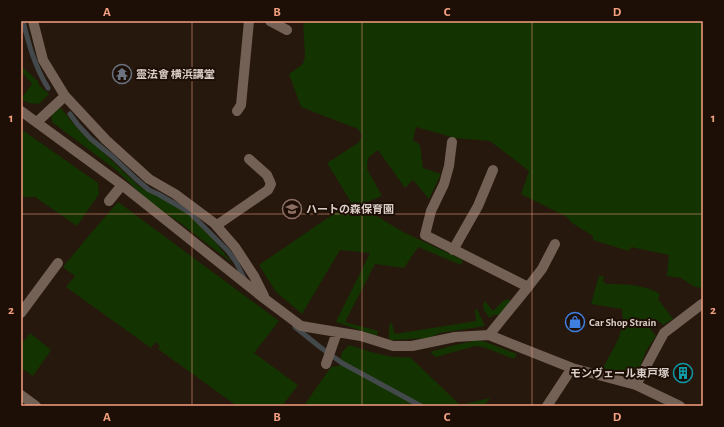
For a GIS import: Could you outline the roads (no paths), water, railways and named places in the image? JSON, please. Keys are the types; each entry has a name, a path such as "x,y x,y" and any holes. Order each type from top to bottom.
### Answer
{"street":[{"path":"33,21 43,60 65,96 106,140 149,179 175,194 216,225 235,246 254,276 265,299"},
{"path":"237,111 241,105 249,21"},
{"path":"270,21 287,30"},
{"path":"37,122 65,96"},
{"path":"21,110 122,185 265,299 302,326 361,336 393,346 412,346 455,337 489,335 572,368 636,385 680,406"},
{"path":"452,142 444,184 431,211 425,235 528,287"},
{"path":"216,225 268,190 271,184 267,175 249,158"},
{"path":"453,250 478,206 493,170"},
{"path":"109,201 122,185"},
{"path":"489,335 542,269 555,244"},
{"path":"21,313 58,263"},
{"path":"636,385 664,333 702,304"},
{"path":"326,364 337,332"},
{"path":"547,406 572,368"},
{"path":"21,395 36,406"}],"waterway":[{"path":"23,21 36,64 48,88"},
{"path":"70,114 91,139 149,190 189,212 228,251 236,262 245,280"},
{"path":"295,327 342,363 421,406"}],"place":[{"name":"靈法會 横浜講堂","path":"122,74"},
{"name":"ハートの森保育園","path":"292,209"},
{"name":"Car Shop Strain","path":"575,322"},
{"name":"モンヴェール東戸塚","path":"683,373"}]}
